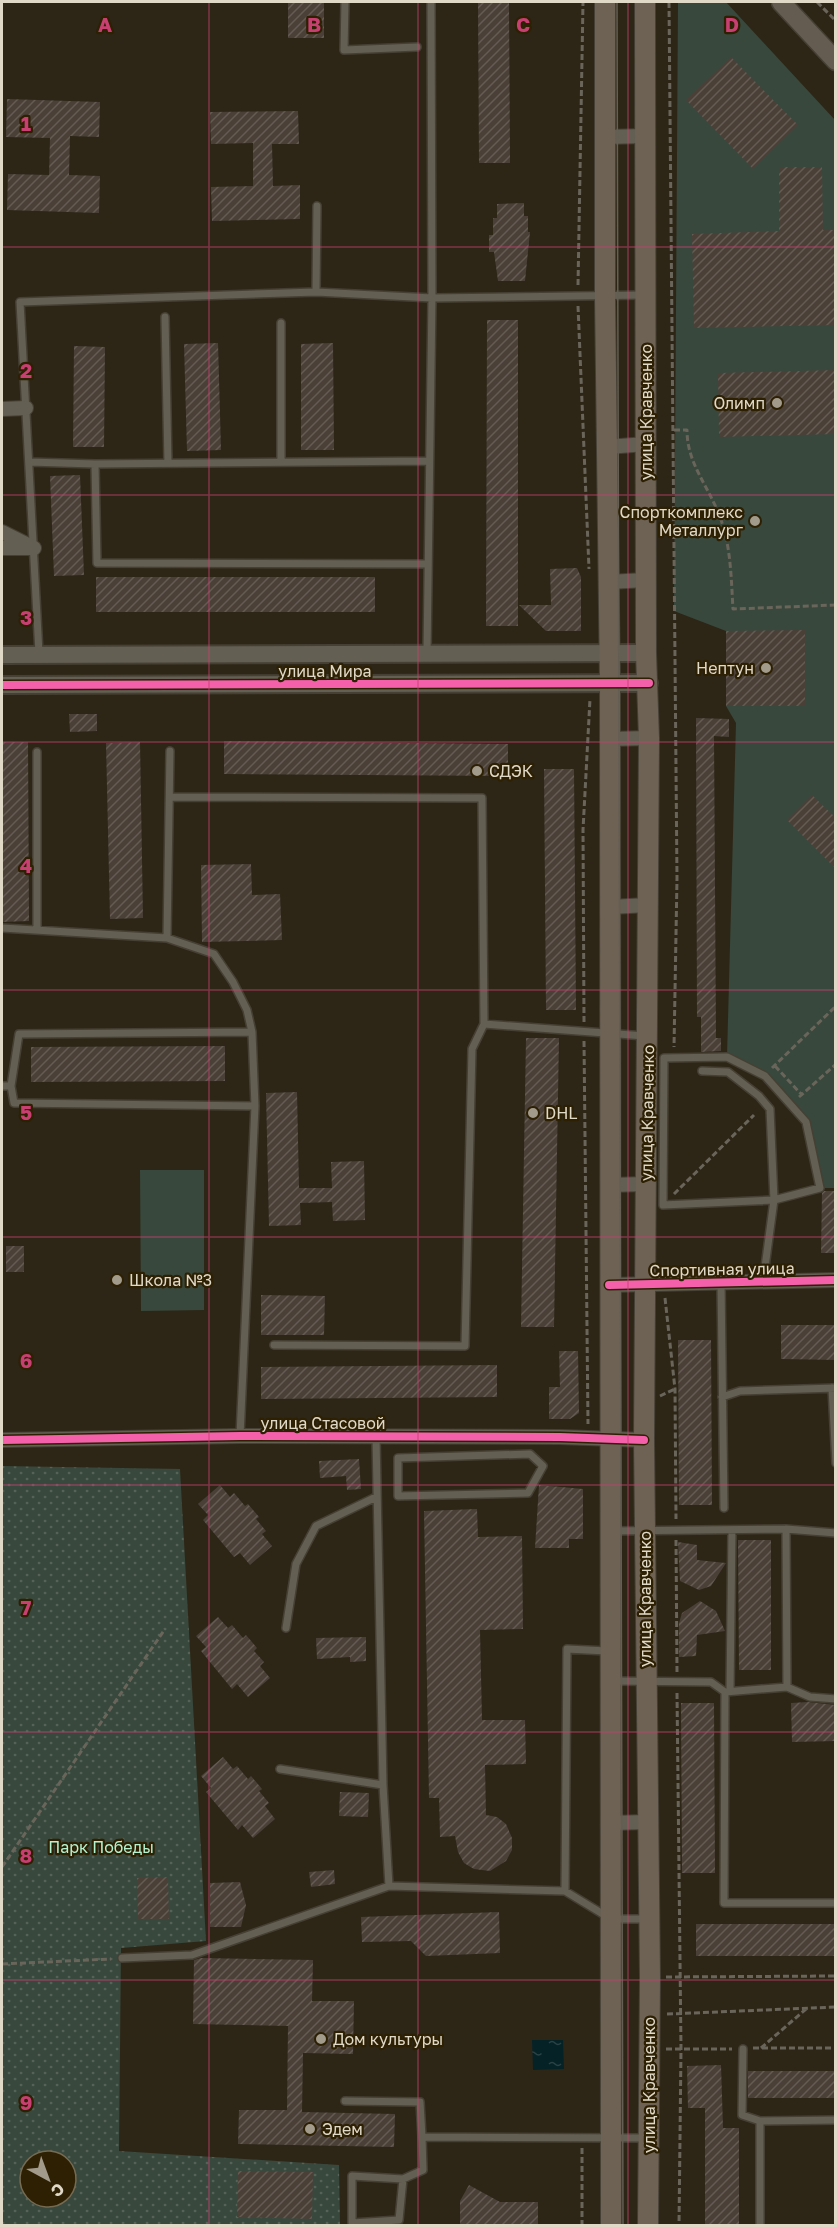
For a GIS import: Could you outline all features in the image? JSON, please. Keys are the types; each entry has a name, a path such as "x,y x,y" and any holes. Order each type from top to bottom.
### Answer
{"main road":[{"path":"605,2 605,297 609,654 601,684 610,739 611,2226"},
{"name":"улица Кравченко","path":"645,2 646,653 649,738 646,1184 654,1284 644,1440 650,1977 648,2226"},
{"path":"781,2 836,61"}],"street":[{"path":"605,137 645,136"},
{"path":"2,409 26,408"},
{"path":"607,447 646,444"},
{"path":"2,532 34,548"},
{"path":"2,548 34,548"},
{"path":"608,582 646,580"},
{"name":"улица Мира","path":"2,655 646,653"},
{"name":"улица Мира","path":"2,685 648,683"},
{"path":"610,739 649,738"},
{"path":"610,907 648,905"},
{"path":"609,1185 646,1184"},
{"name":"Спортивная улица","path":"609,1285 836,1280"},
{"name":"улица Стасовой","path":"2,1440 240,1436 609,1437 644,1440"},
{"path":"610,1822 647,1822"}],"lane":[{"path":"345,2 344,50 417,47"},
{"path":"427,654 432,298 431,2"},
{"path":"316,292 317,206"},
{"path":"39,655 20,302 316,292 432,298 605,297 646,294"},
{"path":"165,317 168,463"},
{"path":"281,323 281,462"},
{"path":"29,462 95,464 429,461"},
{"path":"95,464 97,563 428,564"},
{"path":"168,938 170,751"},
{"path":"37,752 37,929"},
{"path":"171,797 482,798 484,1024 472,1048 465,1346 274,1345"},
{"path":"2,928 168,938 214,954 234,982 247,1010 252,1032 255,1106 240,1436"},
{"path":"484,1024 648,1036"},
{"path":"252,1032 19,1034 11,1086 14,1103 255,1106"},
{"path":"664,1058 674,1058 727,1058 765,1076 806,1122 820,1188 774,1200 663,1205 664,1058"},
{"path":"702,1071 728,1072 759,1096 770,1109 774,1200 763,1282"},
{"path":"2,1086 11,1086"},
{"path":"721,1283 724,1509"},
{"path":"722,1397 741,1390 833,1388 836,1463"},
{"path":"376,1437 383,1785 389,1886"},
{"path":"530,1454 543,1466 528,1492 398,1496 398,1458 530,1454"},
{"path":"286,1628 296,1564 316,1526 376,1497"},
{"path":"610,1532 786,1529 836,1533"},
{"path":"786,1529 787,1688"},
{"path":"732,1530 724,1903 836,1903"},
{"path":"565,1891 567,1649 610,1651"},
{"path":"610,1681 711,1682 727,1691 787,1688 810,1697 836,1699"},
{"path":"280,1769 383,1785"},
{"path":"122,1958 192,1955 389,1886 565,1891 611,1919 648,1919"},
{"path":"743,2049 742,2115 760,2121 836,2120"},
{"path":"345,2101 420,2102 423,2170 403,2178 352,2176 352,2223 399,2220 403,2178"},
{"path":"760,2121 760,2226"},
{"path":"422,2137 648,2138"}],"path":[{"path":"583,2 578,297 589,571"},
{"path":"669,2 677,878 674,1058"},
{"path":"817,2 836,21"},
{"path":"674,430 687,430 687,450 718,512 725,532 728,542 733,609 836,605"},
{"path":"589,1437 583,830 601,684"},
{"path":"765,1076 836,1006"},
{"path":"775,1066 802,1095"},
{"path":"663,1205 754,1115"},
{"path":"654,1284 675,1389 680,2012 679,2226"},
{"path":"2,1867 165,1629"},
{"path":"2,1964 122,1958"},
{"path":"650,1977 836,1976"},
{"path":"650,2017 680,2012 836,2007"},
{"path":"760,2048 807,2008"},
{"path":"582,2138 582,2226"}],"green space":[{"name":"Спорткомплекс Металлург","path":"678,2 726,2 835,120 835,1188 820,1188 806,1122 765,1076 727,1057 736,723 726,706 726,631 674,611"},
{"path":"140,1170 204,1170 204,1310 141,1311"},
{"name":"Парк Победы","path":"2,1466 180,1469 206,1941 121,1948 119,2151 339,2165 340,2225 2,2225"}],"water":[{"path":"532,2040 563,2040 564,2069 533,2070"}],"building":[{"path":"288,2 324,2 324,38 288,38"},
{"path":"478,2 509,2 510,163 479,163"},
{"path":"731,57 798,125 753,169 686,100"},
{"path":"7,99 100,102 99,137 70,136 69,175 100,176 99,213 7,210 8,174 49,175 50,138 6,137"},
{"path":"298,111 299,144 272,144 273,186 300,185 300,219 212,221 211,187 253,186 253,143 211,144 210,112"},
{"path":"779,167 822,167 823,230 836,230 836,325 694,328 692,234 779,231"},
{"path":"524,203 524,216 528,216 528,232 530,232 525,281 498,281 494,252 489,252 489,235 493,235 493,218 497,218 497,204"},
{"path":"487,320 518,320 518,626 486,626"},
{"path":"218,343 221,450 187,451 184,344"},
{"path":"333,343 334,450 301,450 301,344"},
{"path":"74,346 105,347 104,447 73,447"},
{"name":"Олимп","path":"836,370 836,434 719,437 718,373"},
{"path":"80,475 84,575 54,576 50,476"},
{"path":"577,568 581,577 581,631 546,631 519,605 551,605 550,569"},
{"path":"96,577 375,577 375,612 96,612"},
{"name":"Нептун","path":"805,630 805,706 726,706 726,631"},
{"path":"69,714 97,714 97,731 70,732"},
{"path":"696,718 729,719 729,737 714,736 716,1038 721,1038 721,1051 701,1052 701,1017 697,1017"},
{"path":"224,741 508,744 508,776 224,774"},
{"path":"2,742 28,742 29,921 2,922"},
{"path":"140,742 143,918 110,919 106,743"},
{"path":"544,769 574,769 576,1010 546,1010"},
{"path":"812,795 836,818 836,869 787,820"},
{"path":"251,864 252,895 280,894 282,940 202,942 201,865"},
{"path":"526,1038 559,1038 554,1327 521,1327"},
{"path":"225,1046 225,1081 31,1082 31,1047"},
{"path":"297,1092 299,1188 332,1188 331,1162 364,1161 365,1220 333,1221 332,1202 300,1203 301,1225 269,1226 266,1093"},
{"path":"836,1191 836,1253 821,1253 822,1193"},
{"path":"6,1246 24,1246 24,1272 6,1272"},
{"path":"261,1295 325,1296 324,1335 261,1335"},
{"path":"781,1325 836,1325 836,1360 781,1359"},
{"path":"678,1340 711,1340 712,1505 679,1505"},
{"path":"559,1351 578,1351 579,1413 570,1419 549,1419 549,1387 560,1387"},
{"path":"497,1365 497,1397 261,1399 261,1367"},
{"path":"359,1459 361,1489 347,1490 346,1476 320,1478 319,1461"},
{"path":"220,1485 230,1497 234,1493 245,1506 248,1504 259,1517 256,1519 266,1531 262,1534 272,1546 250,1565 240,1553 234,1557 203,1520 208,1515 198,1504"},
{"path":"539,1485 583,1489 583,1539 569,1539 569,1548 535,1548"},
{"path":"477,1509 478,1537 522,1536 523,1629 480,1630 482,1720 525,1720 526,1764 485,1765 486,1815 497,1817 506,1824 512,1838 512,1850 506,1861 490,1871 474,1869 464,1863 458,1852 455,1836 440,1837 439,1798 429,1798 424,1511"},
{"path":"738,1540 771,1540 771,1670 739,1670"},
{"path":"678,1542 697,1545 697,1560 726,1563 711,1586 699,1590 680,1581"},
{"path":"700,1601 716,1611 725,1631 697,1635 696,1656 679,1657 679,1623 682,1613"},
{"path":"218,1617 228,1628 232,1625 243,1638 246,1635 257,1648 254,1651 264,1662 260,1666 270,1678 248,1697 237,1684 232,1689 201,1651 206,1647 196,1636"},
{"path":"366,1637 366,1661 350,1662 350,1657 317,1659 316,1638"},
{"path":"681,1703 714,1703 715,1873 682,1873"},
{"path":"791,1703 836,1705 836,1741 792,1742"},
{"path":"223,1757 233,1769 237,1766 248,1779 251,1776 262,1789 259,1791 269,1803 265,1806 275,1819 253,1838 242,1825 238,1830 206,1792 211,1788 201,1776"},
{"path":"340,1792 369,1793 368,1817 339,1816"},
{"path":"334,1870 335,1884 311,1887 309,1872"},
{"path":"168,1877 169,1919 138,1919 137,1878"},
{"path":"240,1882 246,1905 241,1927 210,1927 210,1883"},
{"path":"499,1912 500,1953 426,1956 411,1941 362,1942 361,1917"},
{"path":"696,1924 836,1924 836,1956 696,1956"},
{"name":"Дом культуры","path":"201,1958 313,1960 312,2001 354,2001 353,2054 303,2053 302,2112 395,2114 394,2147 238,2144 239,2110 287,2110 288,2026 193,2024 194,1960"},
{"path":"721,2065 723,2128 739,2128 739,2226 705,2226 705,2108 688,2108 687,2066"},
{"path":"748,2071 836,2071 836,2098 748,2098"},
{"path":"238,2171 313,2172 312,2219 237,2217"},
{"path":"469,2185 500,2202 538,2202 538,2226 460,2226 460,2201"}],"tram line":[{"path":"617,2 623,2226"}],"cycle path":[{"path":"2,685 649,683"},
{"path":"609,1285 836,1280"},
{"path":"2,1440 240,1436 560,1437 644,1440"}],"place":[{"name":"Олимп","path":"777,403"},
{"name":"Спорткомплекс Металлург","path":"755,521"},
{"name":"Нептун","path":"766,668"},
{"name":"СДЭК","path":"477,771"},
{"name":"DHL","path":"533,1113"},
{"name":"Школа №3","path":"117,1280"},
{"name":"Дом культуры","path":"321,2039"},
{"name":"Эдем","path":"310,2129"}]}
